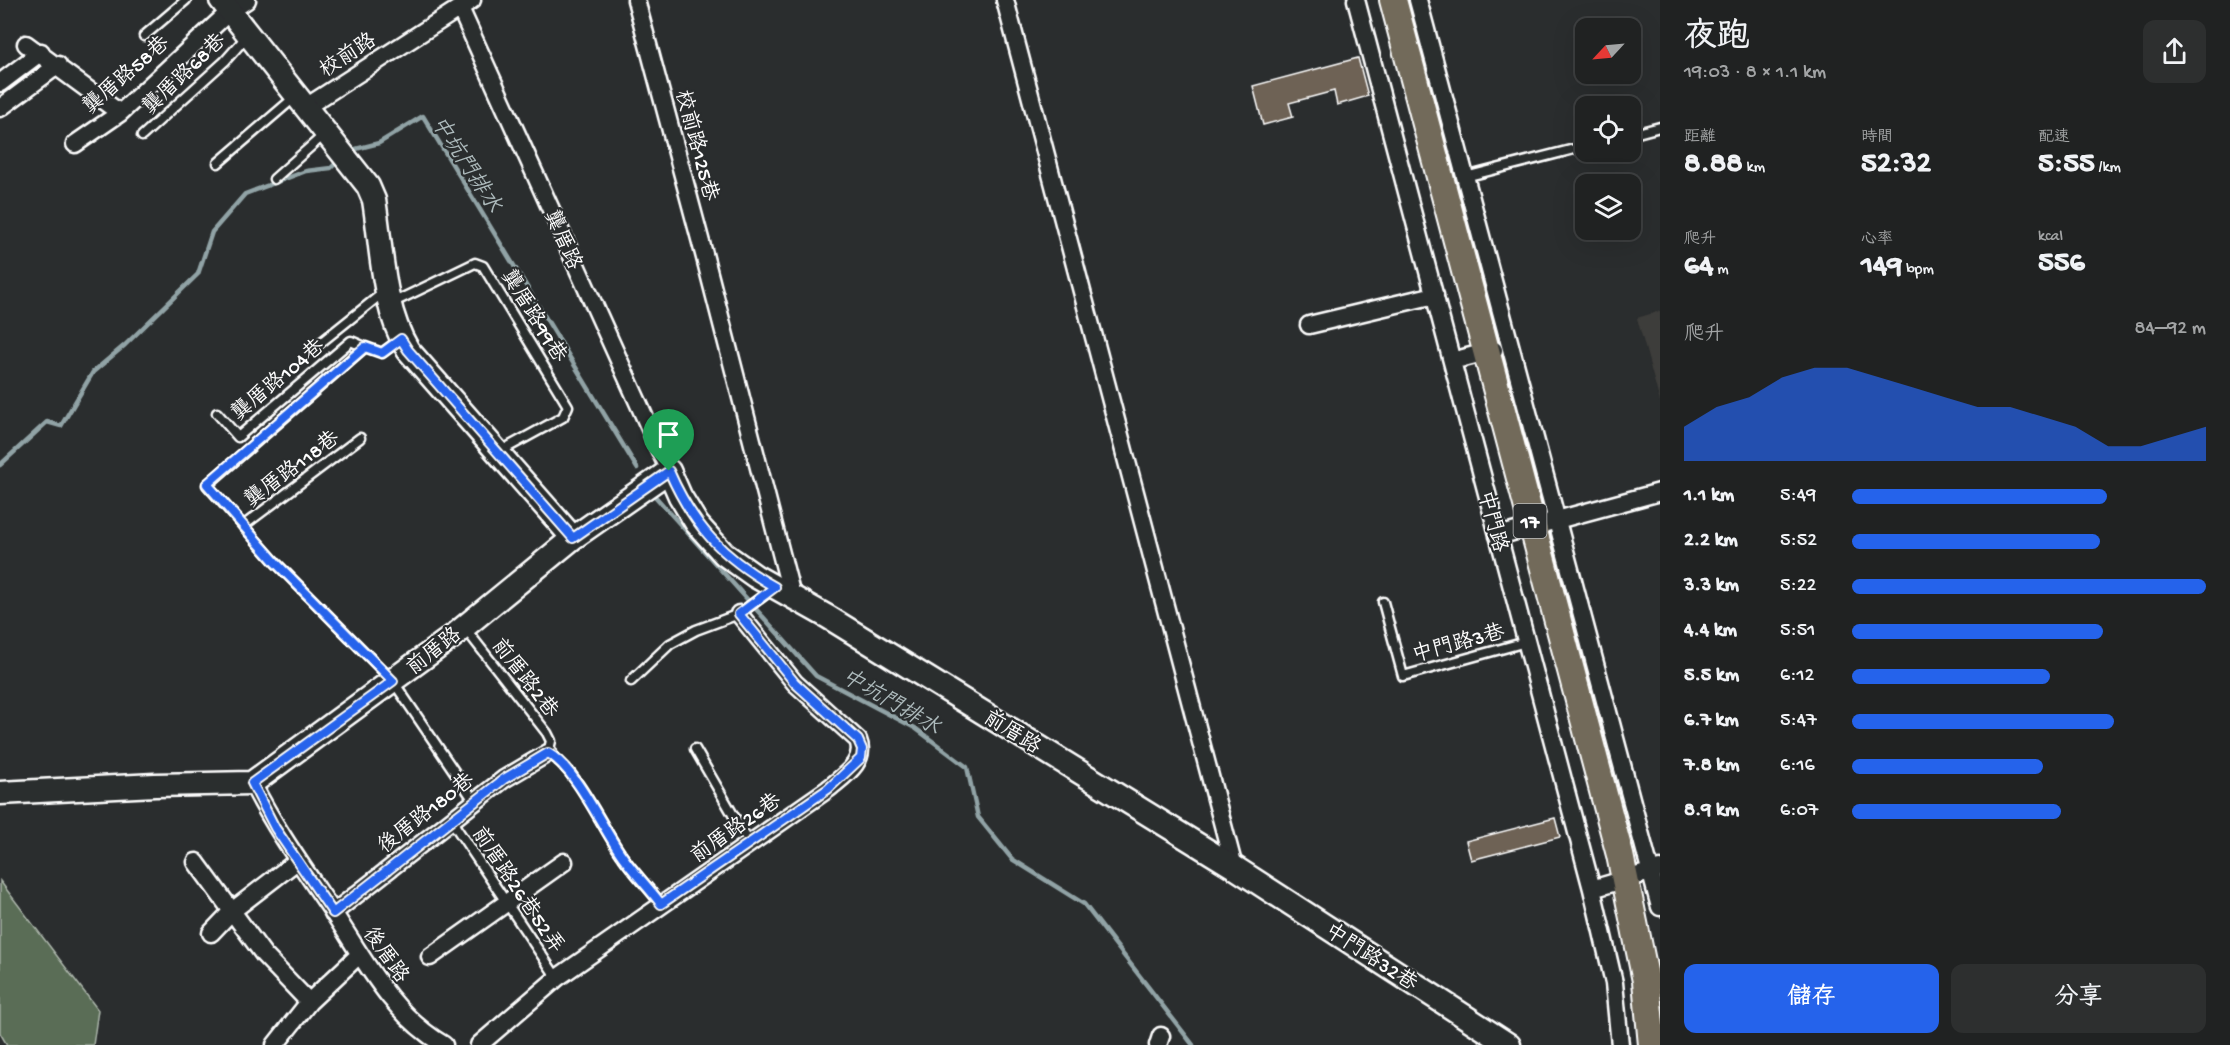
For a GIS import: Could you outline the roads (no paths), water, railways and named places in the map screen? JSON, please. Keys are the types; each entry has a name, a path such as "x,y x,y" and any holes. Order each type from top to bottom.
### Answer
{"main road":[{"name":"中門路","path":"1378,0 1470,356 1527,528 1630,982 1635,1045"},
{"name":"中門路","path":"1393,0 1470,356"},
{"name":"中門路","path":"1609,885 1647,981 1652,1045"}],"street":[{"name":"校前路125巷","path":"636,0 717,302 775,595"},
{"path":"1005,0 1234,867"},
{"name":"中門路","path":"1356,0 1435,295 1470,356 1527,528 1655,872 1660,908"},
{"name":"中門路","path":"1418,0 1510,346 1527,528 1527,642 1609,885 1620,1045"},
{"path":"232,4 248,35 368,186 374,200 388,297 401,339 408,350 573,538"},
{"name":"龔厝路58巷","path":"75,144 120,113 232,4"},
{"name":"校前路","path":"301,102 466,4"},
{"name":"龔厝路","path":"466,4 669,471"},
{"path":"0,83 34,48 120,113"},
{"path":"0,108 58,65"},
{"path":"1309,325 1435,295"},
{"path":"1470,356 1510,346"},
{"name":"前厝路","path":"252,783 464,627 573,538 669,471 680,496 697,524 724,554 775,595 1234,867"},
{"path":"1527,528 1660,492"},
{"name":"前厝路26巷","path":"478,1045 557,978 828,789 861,758 862,749 858,740 783,670 743,611"},
{"name":"後厝路180巷","path":"333,913 475,802 513,774 548,753"},
{"path":"0,793 156,785 252,783"},
{"name":"後厝路","path":"252,783 275,828 359,955 406,1017 437,1044"},
{"path":"211,933 232,911 297,861"},
{"path":"196,862 276,970 309,1002"},
{"path":"430,957 564,862"},
{"name":"中門路32巷","path":"1234,867 1509,1045"},
{"path":"1609,885 1655,872"},
{"path":"275,1045 309,1002 359,955"}],"lane":[{"path":"144,36 186,0"},
{"name":"龔厝路68巷","path":"142,136 225,61 248,35"},
{"path":"218,163 301,102"},
{"path":"1641,132 1660,127"},
{"path":"274,179 339,149"},
{"path":"1465,177 1575,149"},
{"name":"龔厝路99巷","path":"388,297 479,263 567,401 566,413 563,417 498,452"},
{"path":"314,348 388,297"},
{"path":"401,339 382,353 365,347 207,484 276,563 393,681 475,802"},
{"name":"龔厝路104巷","path":"217,413 238,437 351,341 365,347"},
{"name":"龔厝路118巷","path":"243,526 360,438"},
{"path":"631,681 670,644 775,595"},
{"name":"中門路3巷","path":"1383,602 1403,676 1527,642"},
{"name":"前厝路2巷","path":"464,627 547,733 551,741 548,753"},
{"path":"694,749 750,844"},
{"path":"548,753 556,757 585,796 623,857 661,904"},
{"name":"前厝路26巷52弄","path":"451,820 557,978"}],"waterway":[{"name":"中坑門排水","path":"348,151 379,143 423,116 637,468"},
{"name":"中坑門排水","path":"0,465 47,422 61,426 93,372 125,345 198,274 212,232 245,194 306,171 331,168 340,159"},
{"name":"中坑門排水","path":"653,494 816,676 915,728 967,767 978,817 1012,859 1084,904 1193,1045"}]}
